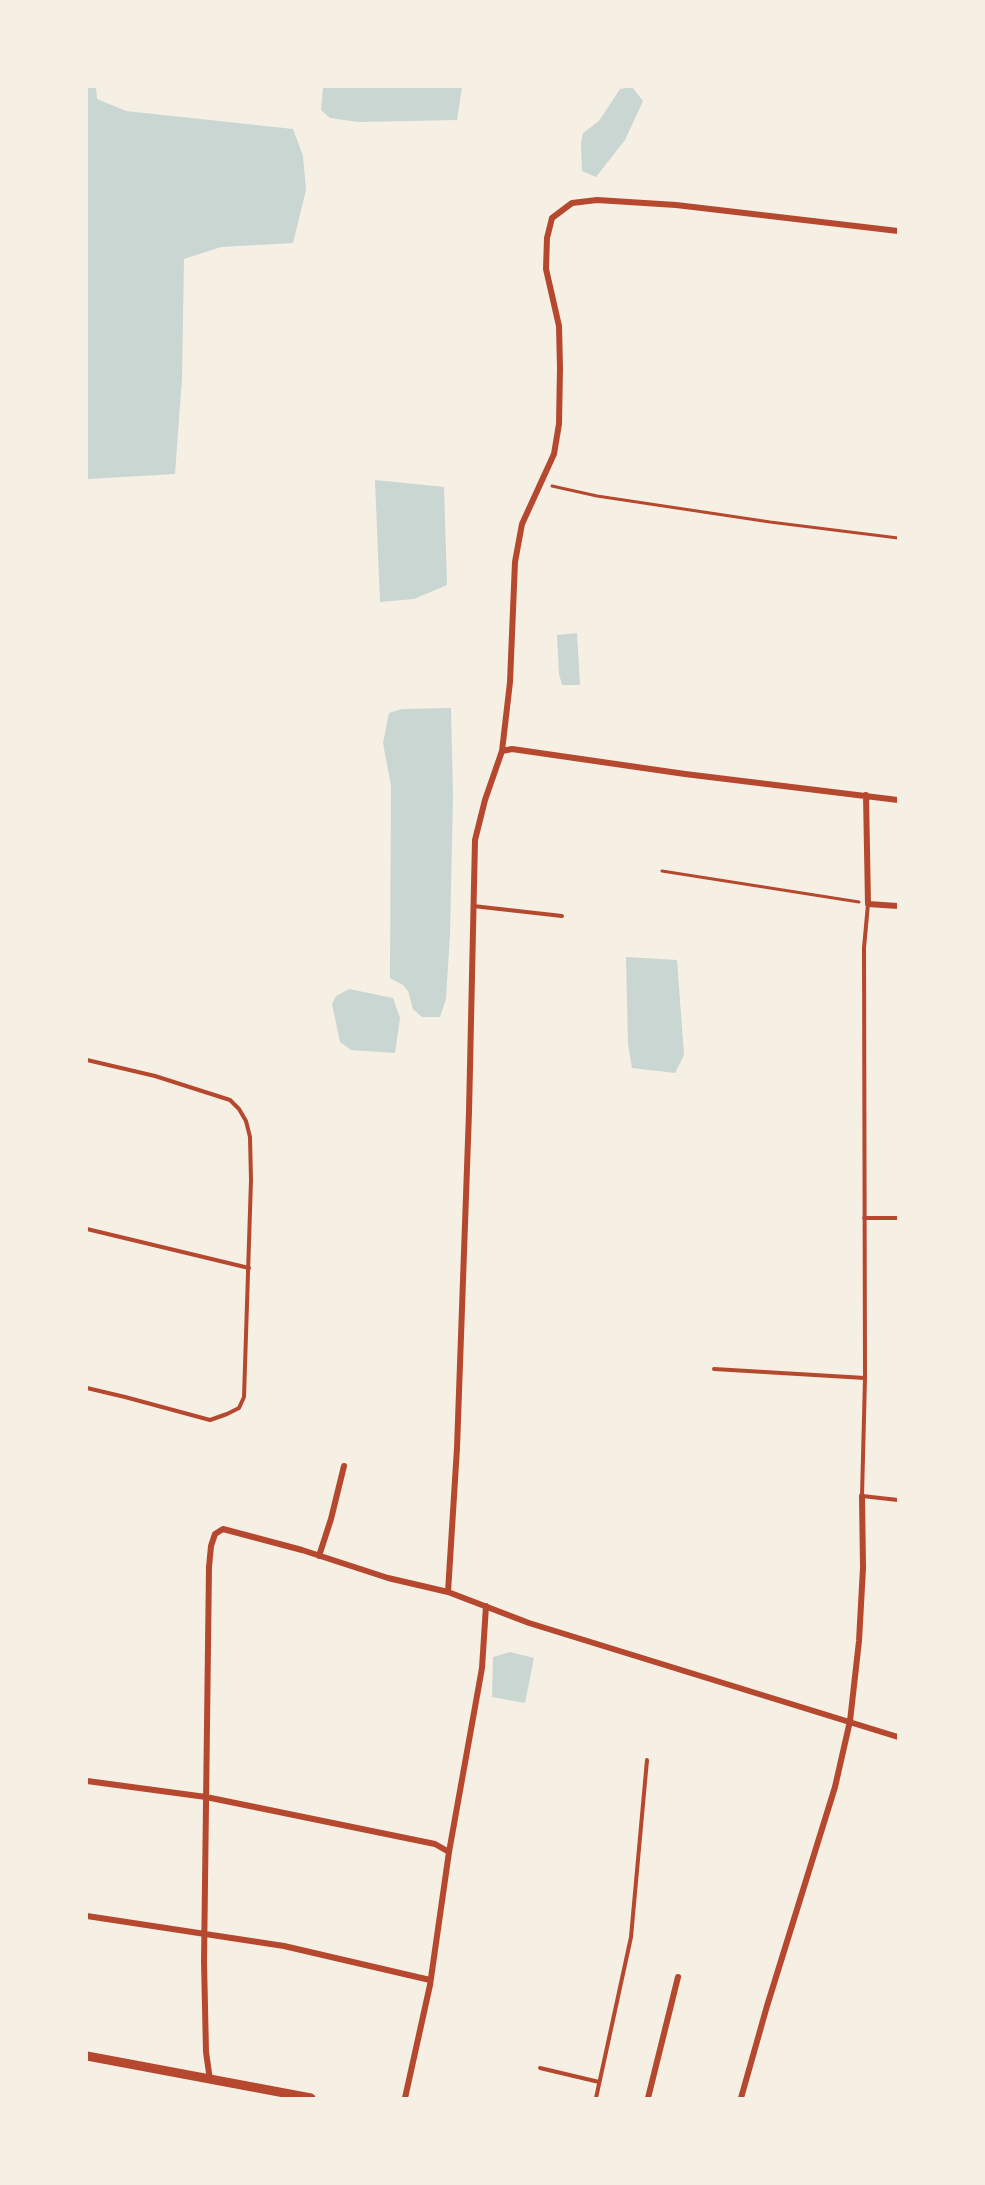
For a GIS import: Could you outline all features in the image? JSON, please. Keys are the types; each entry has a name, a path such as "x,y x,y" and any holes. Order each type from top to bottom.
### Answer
{"street":[{"path":"448,1592 458,1436 475,840 485,800 502,751 510,682 515,562 522,524 554,454 559,424 561,368 559,326 546,268 547,238 552,218 572,203 597,200 641,202 898,231"},
{"path":"502,751 512,749 685,774 898,800"},
{"path":"866,795 868,904 898,906"},
{"path":"319,1556 344,1466"},
{"path":"741,2098 766,2006 835,1787 850,1721 859,1641 863,1568 862,1496"},
{"path":"210,2080 206,2052 204,1933 209,1567 214,1534 223,1529 388,1578 448,1592 529,1623 898,1737"},
{"path":"405,2098 430,1980 449,1852 482,1668 486,1606"},
{"path":"87,1781 206,1797 435,1844 449,1852"},
{"path":"87,1916 284,1946 430,1980"},
{"path":"648,2098 678,1977"},
{"path":"87,2056 311,2098"}],"lane":[{"path":"868,904 864,948 865,1377 862,1496 898,1500"},
{"path":"473,906 562,916"},
{"path":"87,1060 155,1076 230,1100 246,1121 250,1137 249,1268 244,1397 238,1407 210,1420 125,1396 87,1388"},
{"path":"864,1218 898,1218"},
{"path":"87,1229 249,1268"},
{"path":"714,1369 865,1377"},
{"path":"596,2098 632,1937 647,1760"},
{"path":"540,2068 599,2082"}],"path":[{"path":"541,484 597,496 770,522 898,538"},
{"path":"662,871 868,904"}],"shaded area":[{"path":"87,87 96,87 97,99 126,111 293,129 303,156 306,190 293,243 221,247 184,259 182,378 175,474 87,479"},
{"path":"323,87 462,87 457,120 358,122 330,118 321,110"},
{"path":"632,87 643,101 625,140 596,177 582,171 583,133 599,121 620,89"},
{"path":"375,480 444,487 447,585 414,599 380,602"},
{"path":"577,633 580,685 562,685 559,674 557,635"},
{"path":"451,708 453,797 446,999 440,1017 422,1017 413,1009 408,991 403,985 390,978 391,786 383,743 389,713 402,709"},
{"path":"626,957 677,960 684,1055 675,1073 632,1068 628,1044"},
{"path":"349,989 393,998 400,1018 395,1053 351,1050 340,1042 332,1004 336,996"},
{"path":"510,1652 534,1658 525,1703 492,1697 493,1657"}]}
